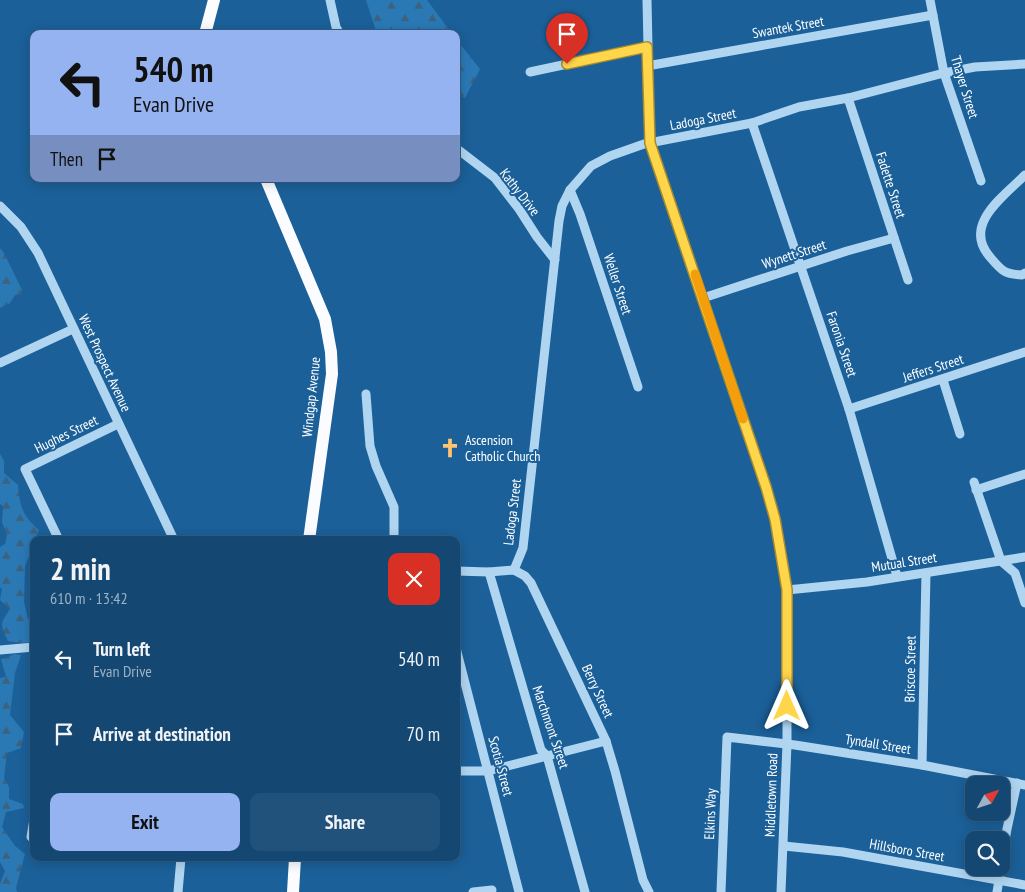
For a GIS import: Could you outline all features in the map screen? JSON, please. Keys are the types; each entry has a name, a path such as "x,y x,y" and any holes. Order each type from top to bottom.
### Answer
{"main road":[{"path":"206,30 214,0"},
{"name":"Windgap Avenue","path":"267,182 324,318 331,352 332,374 310,536"},
{"path":"293,892 295,861"}],"street":[{"path":"330,0 338,30"},
{"name":"Middletown Road","path":"647,0 650,143 771,503 787,590 787,744 781,892"},
{"name":"Thayer Street","path":"930,0 944,72 981,181"},
{"name":"Swantek Street","path":"647,66 933,15"},
{"path":"530,72 647,47"},
{"name":"Ladoga Street","path":"514,570 523,548 562,206 570,190 592,166 610,156 650,143 752,123 799,107 848,98 944,72 975,67 1025,64"},
{"name":"Fadette Street","path":"848,98 908,280"},
{"name":"Faronia Street","path":"752,123 850,410 897,576"},
{"name":"Kathy Drive","path":"460,151 495,178 555,260"},
{"path":"1025,175 988,212 982,224 981,239 984,250 1007,274 1022,275 1025,273"},
{"name":"Weller Street","path":"570,190 580,214 638,387"},
{"name":"West Prospect Avenue","path":"0,206 30,239 172,536"},
{"name":"Wynett Street","path":"703,298 894,238"},
{"path":"0,363 73,329"},
{"name":"Jeffers Street","path":"850,410 1025,352"},
{"path":"943,380 960,434"},
{"path":"366,394 370,446 394,507 394,536"},
{"name":"Hughes Street","path":"57,536 26,469 118,424"},
{"path":"1025,474 975,486 1001,561 1015,573 1025,603"},
{"name":"Mutual Street","path":"787,590 860,583 1025,557"},
{"path":"460,571 514,570"},
{"name":"Berry Street","path":"514,570 525,576 531,583 606,741 643,880 649,892"},
{"name":"Marchmont Street","path":"489,572 541,750 547,756 585,892"},
{"name":"Briscoe Street","path":"922,765 926,573"},
{"path":"0,650 30,647"},
{"name":"Scotia Street","path":"460,663 519,892"},
{"name":"Tyndall Street","path":"726,737 787,744 922,765 1021,784"},
{"name":"Elkins Way","path":"720,892 726,737"},
{"path":"460,771 488,771 606,741"},
{"path":"1007,831 1021,784"},
{"name":"Hillsboro Street","path":"784,846 843,852 1025,885"},
{"path":"178,892 181,861"},
{"path":"997,892 1000,876"},
{"path":"473,892 492,890"}],"green space":[{"path":"366,0 427,0 449,30 376,30"},
{"path":"460,44 480,69 465,98 460,95"},
{"path":"0,248 22,290 20,295 15,295 10,303 0,308"},
{"path":"0,454 4,461 4,473 18,485 25,515 39,530 37,536 30,536 30,554 25,566 24,602 30,621 30,642 8,641 2,627 4,618 10,609 0,600 2,589 0,587 0,547 5,544 7,535 2,522 3,506 0,504"},
{"path":"15,654 21,655 15,673 10,715 24,732 21,748 7,753 4,778 9,787 9,799 23,804 24,808 6,812 2,827 15,846 25,854 16,888 17,892 0,892 0,884 5,871 0,862 0,678 6,677 1,659"}],"slow traffic":[{"path":"695,274 743,419"}],"place":[{"name":"Ascension Catholic Church","path":"450,448"}],"route":[{"path":"567,64 647,47 650,143 766,487 775,519 787,590 787,706"}]}
